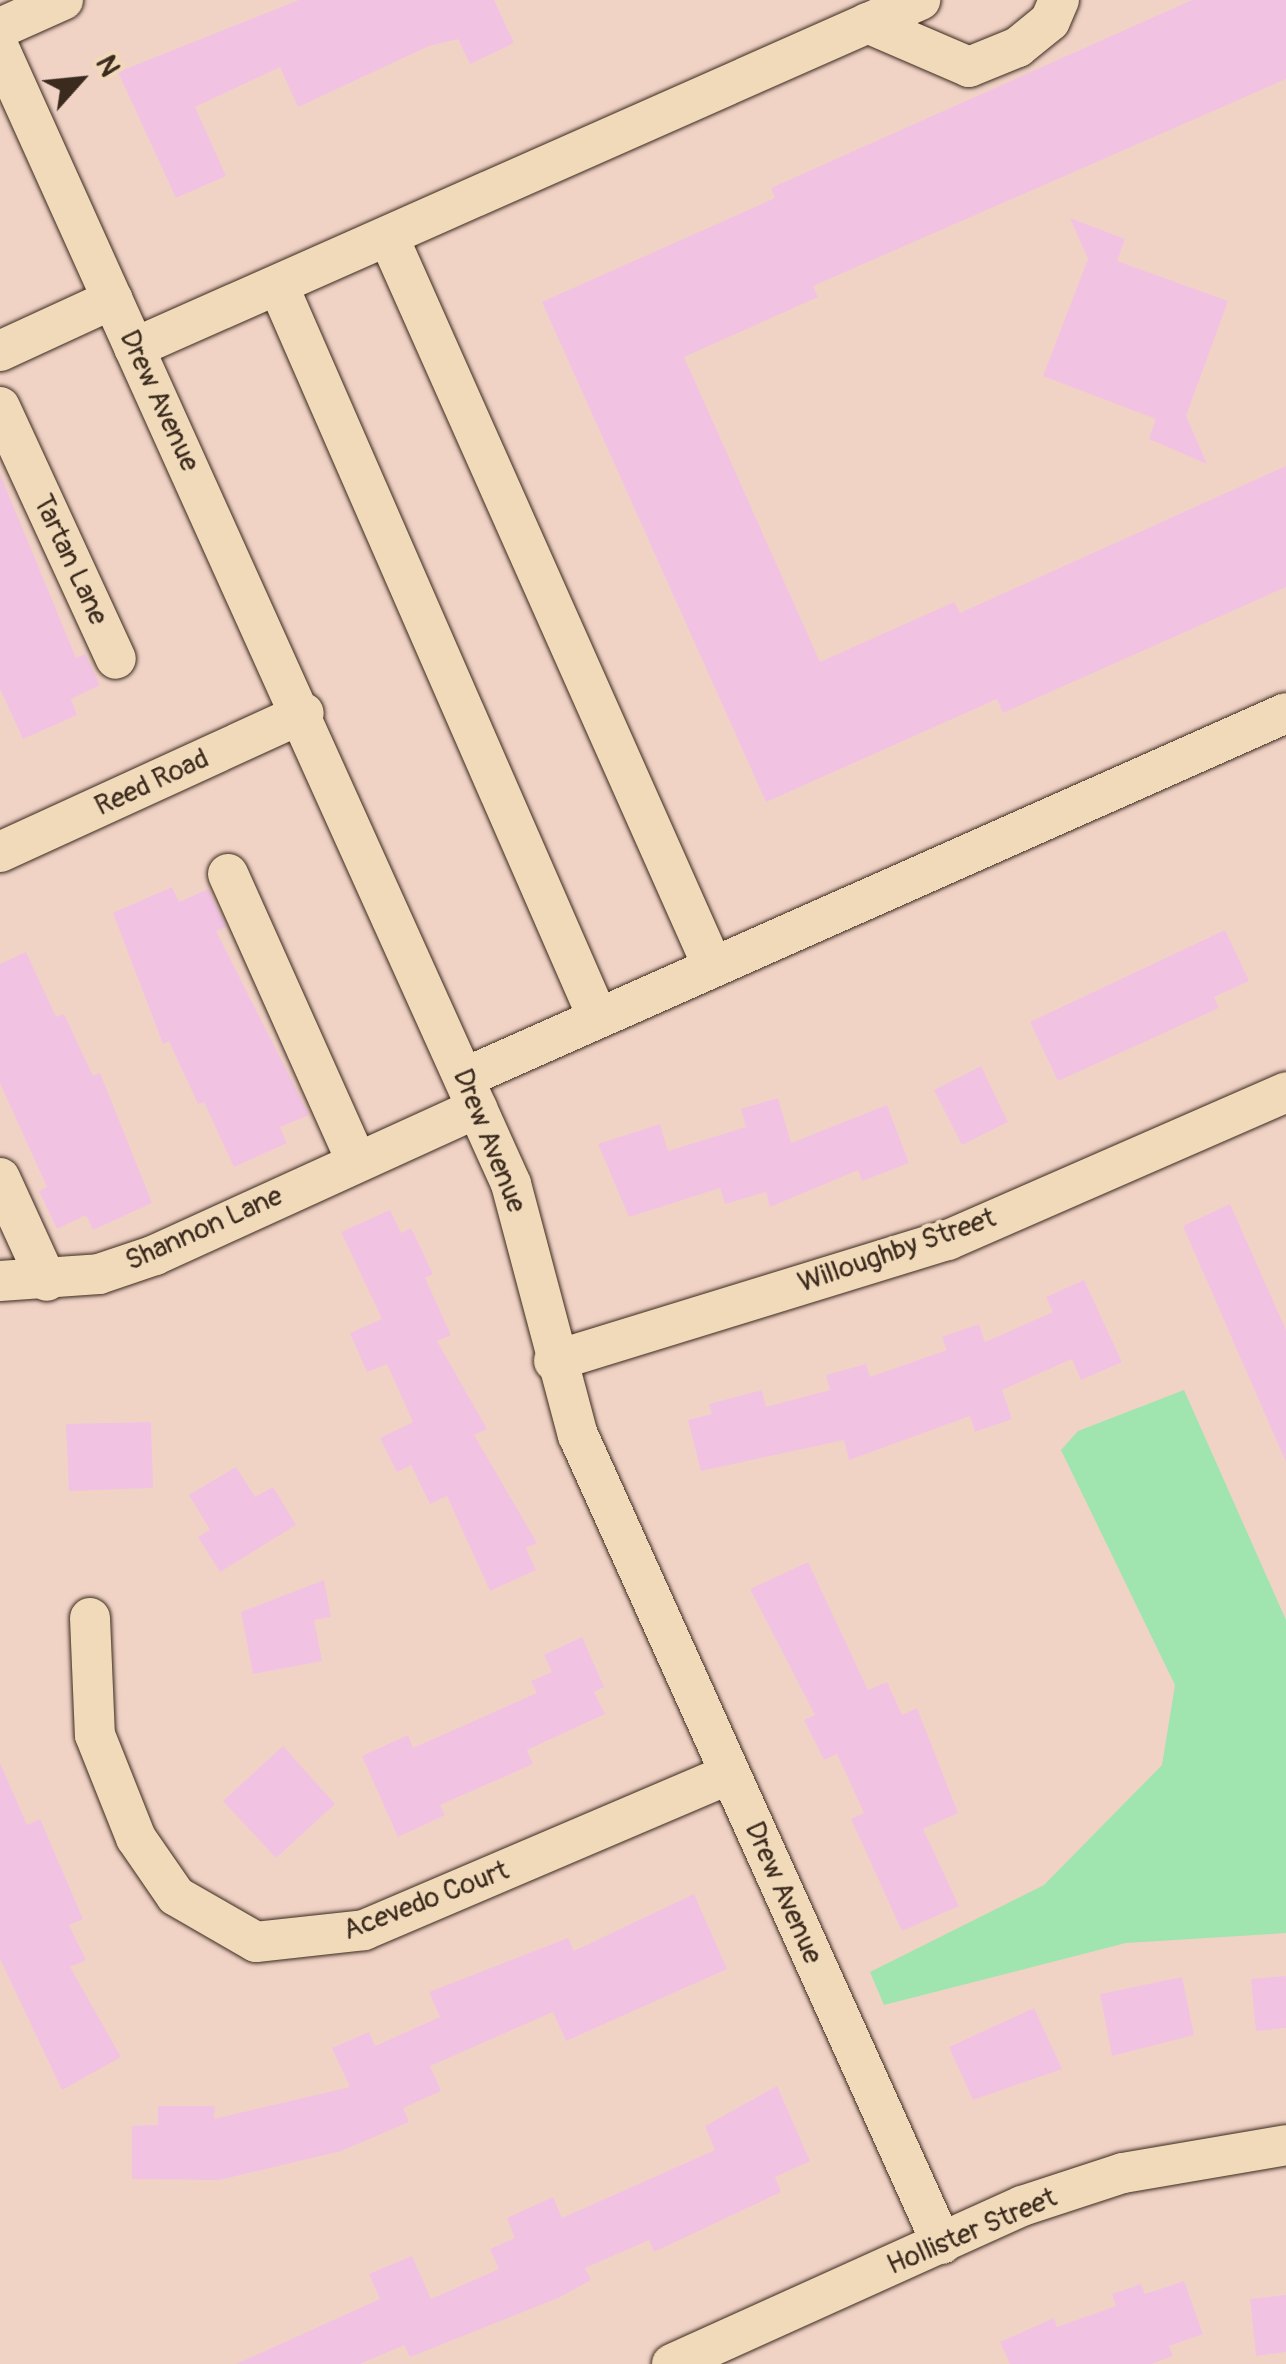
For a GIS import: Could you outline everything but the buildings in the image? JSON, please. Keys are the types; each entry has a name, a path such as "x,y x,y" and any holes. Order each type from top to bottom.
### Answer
{"street":[{"path":"0,28 62,0"},
{"path":"134,348 920,0"},
{"path":"868,23 969,66 1018,47 1050,21 1059,0"},
{"name":"Drew Avenue","path":"0,50 304,713 511,1184 554,1361 578,1435 942,2244"},
{"path":"388,236 714,967"},
{"path":"278,285 598,1018"},
{"path":"0,350 113,299"},
{"name":"Tartan Lane","path":"0,407 116,659"},
{"name":"Reed Road","path":"0,852 304,713"},
{"name":"Shannon Lane","path":"0,1282 47,1282 155,1256 356,1160 598,1018 1286,713"},
{"path":"228,874 356,1160"},
{"name":"Willoughby Street","path":"554,1361 948,1240 1286,1092"},
{"path":"0,1178 47,1282"},
{"name":"Acevedo Court","path":"90,1618 96,1734 136,1838 176,1896 256,1942 364,1930 729,1774"},
{"name":"Hollister Street","path":"672,2364 942,2244 1123,2173 1286,2145"}],"green space":[{"path":"1184,1390 1286,1620 1286,1933 1126,1943 884,2005 870,1972 1044,1885 1162,1765 1175,1685 1061,1450 1078,1431"}]}
